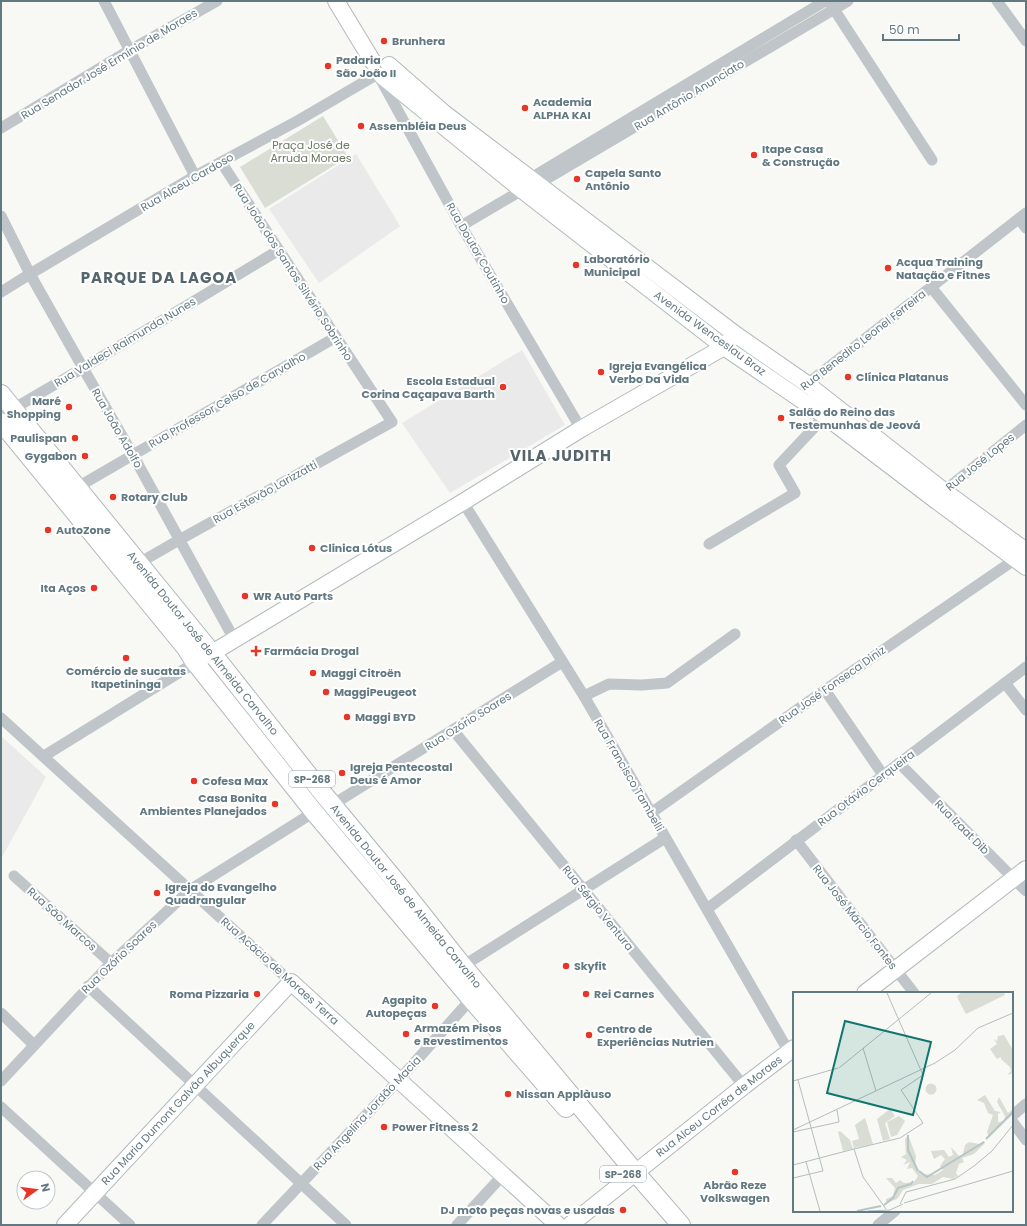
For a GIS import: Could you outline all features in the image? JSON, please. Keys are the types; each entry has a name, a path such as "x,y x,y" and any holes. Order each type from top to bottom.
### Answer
{"main road":[{"name":"Avenida Doutor José de Almeida Carvalho","path":"1,394 7,416 186,648 194,661 314,812 471,999 631,1176 681,1225"},
{"name":"Avenida Doutor José de Almeida Carvalho","path":"7,416 76,488 212,652 332,805 398,884 631,1176 665,1225"}],"street":[{"path":"104,1 195,176"},
{"name":"Rua Senador José Ermínio de Moraes","path":"1,128 130,50 217,1"},
{"name":"Rua Doutor Coutinho","path":"336,1 380,71 461,226 581,429"},
{"name":"Rua Antônio Anunciato","path":"461,226 705,80 822,16 831,5 848,1"},
{"path":"997,1 1026,41"},
{"path":"818,3 822,16"},
{"name":"Rua Antônio Anunciato","path":"705,80 818,3"},
{"path":"831,5 932,160"},
{"name":"Rua Alceu Cardoso","path":"1,292 195,176 305,116 380,71"},
{"name":"Avenida Wenceslau Braz","path":"380,71 444,113 632,265 724,347 939,495 1023,557"},
{"name":"Rua João dos Santos Silvério Sobrinho","path":"221,162 392,422"},
{"name":"Rua João Adolfo","path":"1,216 30,274 133,455 234,639"},
{"path":"1022,216 1026,228"},
{"name":"Rua Benedito Leonel Ferreira","path":"794,394 1022,216"},
{"name":"Rua Valdeci Raimunda Nunes","path":"7,416 83,368 279,250"},
{"name":"Avenida Wenceslau Braz","path":"632,265 807,384 939,495"},
{"path":"931,287 1026,405"},
{"path":"44,756 188,667 194,661 234,639 463,502 581,429 724,347 735,334"},
{"name":"Rua Professor Celso de Carvalho","path":"76,488 336,337"},
{"path":"709,544 795,493 778,465 826,416"},
{"name":"Rua Estevão Larizzatti","path":"139,563 392,422"},
{"name":"Rua José Lopes","path":"939,495 1026,425"},
{"name":"Rua Francisco Tambelli","path":"463,502 584,696 665,838 792,1050"},
{"name":"Rua José Fonseca Diniz","path":"651,813 825,690 1023,557"},
{"path":"584,696 609,684 667,683 735,634"},
{"name":"Rua Ozório Soares","path":"332,805 562,662"},
{"name":"Rua Otávio Cerqueira","path":"707,909 1026,667"},
{"path":"1005,683 1026,710"},
{"path":"825,690 883,775"},
{"name":"Rua Acácio de Moraes Terra","path":"1,718 558,1225"},
{"name":"Rua Sérgio Ventura","path":"453,730 744,1086"},
{"name":"Rua Izaat Dib","path":"899,763 1020,874 1026,891"},
{"name":"Rua Ozório Soares","path":"1,1081 88,986 190,890 314,812"},
{"path":"463,966 665,838"},
{"name":"Rua José Márcio Fontes","path":"796,840 913,992"},
{"path":"866,992 1020,874"},
{"name":"Rua São Marcos","path":"14,876 111,963"},
{"name":"Rua Maria Dumont Galvão Albuquerque","path":"65,1225 291,982"},
{"path":"88,986 346,1225"},
{"name":"Rua Angelina Jordão Macia","path":"262,1225 399,1080 471,999"},
{"path":"1,1013 34,1045"},
{"name":"Rua Alceu Corrêa de Moraes","path":"570,1225 744,1086 792,1050"},
{"path":"1013,1115 1026,1104"},
{"path":"1,1107 130,1225"},
{"path":"1013,1122 1026,1140"},
{"path":"457,1225 503,1175"},
{"path":"878,1225 894,1212"}],"shaded area":[{"path":"356,154 400,226 319,283 269,209"},
{"name":"Escola Estadual Corina Caçapava Barth","path":"522,350 565,425 450,493 402,423"},
{"path":"1,736 46,777 1,859"}],"green space":[{"name":"Praça José de Arruda Moraes","path":"323,116 348,157 265,208 240,167"}],"place":[{"name":"Brunhera","path":"384,41"},
{"name":"Padaria São João II","path":"328,66"},
{"name":"Academia ALPHA KAI","path":"525,108"},
{"name":"Assembléia Deus","path":"361,126"},
{"name":"Itape Casa & Construção","path":"754,155"},
{"name":"Capela Santo Antônio","path":"577,179"},
{"name":"Laboratório Municipal","path":"576,265"},
{"name":"Acqua Training Natação e Fitnes","path":"888,268"},
{"name":"Igreja Evangélica Verbo Da Vida","path":"601,372"},
{"name":"Clínica Platanus","path":"848,377"},
{"name":"Escola Estadual Corina Caçapava Barth","path":"503,387"},
{"name":"Maré Shopping","path":"69,407"},
{"name":"Salão do Reino das Testemunhas de Jeová","path":"781,418"},
{"name":"Paulispan","path":"75,438"},
{"name":"Gygabon","path":"85,456"},
{"name":"Rotary Club","path":"113,497"},
{"name":"AutoZone","path":"48,530"},
{"name":"Clinica Lótus","path":"312,548"},
{"name":"Ita Aços","path":"94,588"},
{"name":"WR Auto Parts","path":"245,596"},
{"name":"Farmácia Drogal","path":"256,651"},
{"name":"Comércio de sucatas Itapetininga","path":"126,658"},
{"name":"Maggi Citroën","path":"313,673"},
{"name":"MaggiPeugeot","path":"326,692"},
{"name":"Maggi BYD","path":"347,717"},
{"name":"Igreja Pentecostal Deus é Amor","path":"342,773"},
{"name":"Cofesa Max","path":"194,781"},
{"name":"Casa Bonita Ambientes Planejados","path":"275,804"},
{"name":"Igreja do Evangelho Quadrangular","path":"157,893"},
{"name":"Skyfit","path":"566,966"},
{"name":"Roma Pizzaria","path":"257,994"},
{"name":"Rei Carnes","path":"586,994"},
{"name":"Agapito Autopeças","path":"435,1006"},
{"name":"Armazém Pisos e Revestimentos","path":"406,1034"},
{"name":"Centro de Experiências Nutrien","path":"589,1035"},
{"name":"Nissan Applàuso","path":"508,1094"},
{"name":"Power Fitness 2","path":"384,1127"},
{"name":"Abrão Reze Volkswagen","path":"735,1172"},
{"name":"DJ moto peças novas e usadas","path":"623,1210"}],"district":[{"name":"PARQUE DA LAGOA","path":"159,277"},
{"name":"VILA JUDITH","path":"561,455"}]}
